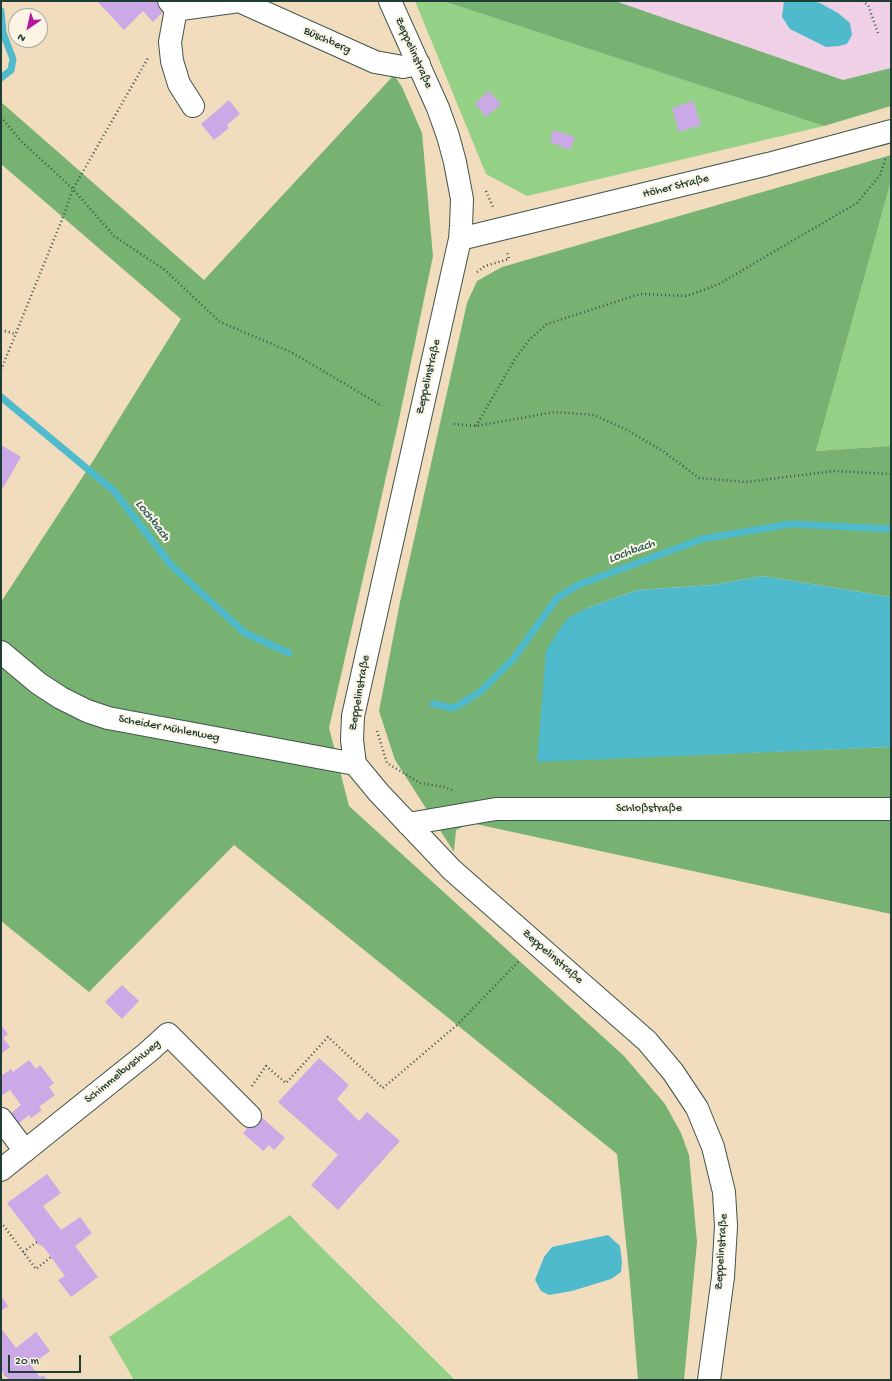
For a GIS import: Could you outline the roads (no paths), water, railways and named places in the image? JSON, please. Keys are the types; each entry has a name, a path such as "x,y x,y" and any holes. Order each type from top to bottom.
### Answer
{"street":[{"name":"Büschberg","path":"172,5 190,9 239,1 375,62 403,67 419,64"},
{"name":"Zeppelinstraße","path":"390,1 438,108 455,162 462,199 460,239 354,716 352,740 355,764 379,793 452,870 647,1041 673,1072 697,1108 713,1147 721,1177 724,1192 726,1226 723,1277 709,1380"},
{"path":"172,5 170,42 172,60 179,84 193,106"},
{"name":"Höher Straße","path":"460,239 768,164 891,131"},
{"name":"Scheider Mühlenweg","path":"1,652 38,683 62,698 87,711 108,718 355,764"},
{"name":"Schloßstraße","path":"408,824 496,809 891,809"},
{"name":"Schimmelbuschweg","path":"1,1170 147,1054 168,1034 250,1116"},
{"path":"1,1119 25,1151"}],"water":[{"path":"784,1 811,1 820,3 838,13 850,23 852,35 847,44 826,47 790,29 782,17"},
{"path":"763,576 891,597 891,747 537,762 546,651 558,631 569,617 587,608 637,590 712,585"},
{"path":"608,1235 620,1246 622,1262 621,1272 611,1279 572,1291 549,1295 541,1291 535,1280 544,1257 552,1247"}],"waterway":[{"path":"1,11 3,33 13,59 11,70 1,78"},
{"name":"Lochbach","path":"1,397 114,491 171,565 245,633 289,653"},
{"name":"Lochbach","path":"433,704 454,708 480,692 514,658 557,598 578,585 702,539 791,524 891,529"}]}
